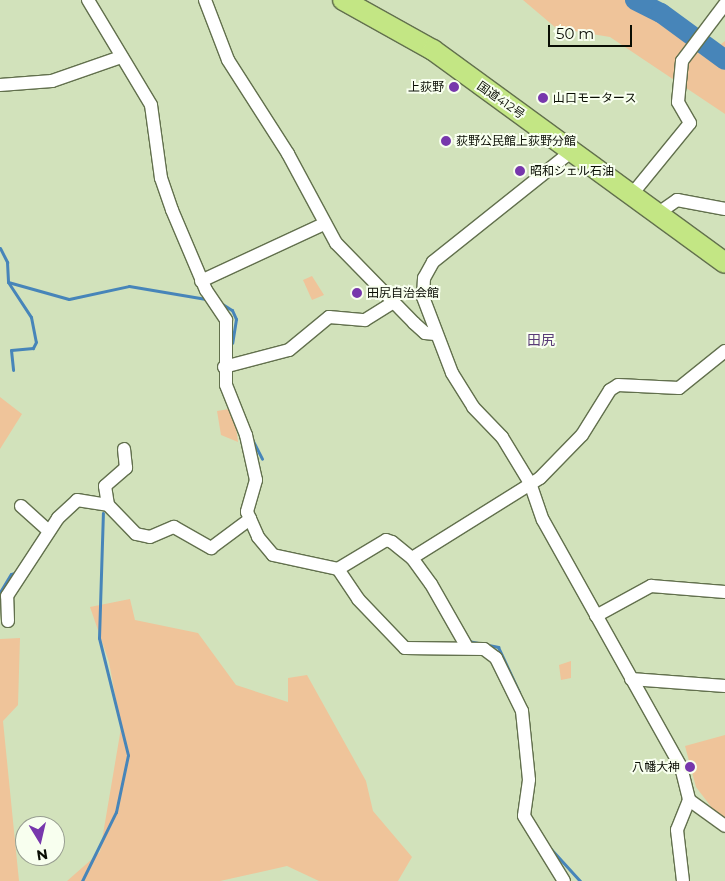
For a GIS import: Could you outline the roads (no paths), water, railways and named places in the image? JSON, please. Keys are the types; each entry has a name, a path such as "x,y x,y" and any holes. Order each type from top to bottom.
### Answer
{"highway":[{"name":"国道412号","path":"350,1 433,50 660,212 725,263"}],"street":[{"path":"88,0 156,118 161,178 208,292 226,320 229,366 256,480 249,496 250,519 273,555 342,567 386,540 412,558 465,643"},
{"path":"205,0 228,60 312,195 324,224 336,243 425,333 435,334"},
{"path":"632,193 690,123 678,102 682,62 725,4"},
{"path":"0,85 52,81 121,57"},
{"path":"572,151 429,267 423,297 435,334 463,394 502,437 530,483 543,520 681,767 689,800 677,830 683,881"},
{"path":"660,212 677,200 725,209"},
{"path":"208,292 324,224"},
{"path":"229,366 289,350 329,317 365,320 394,302"},
{"path":"412,558 530,483 582,435 610,390 618,385 679,388 725,351"},
{"path":"108,505 105,486 126,468 124,449"},
{"path":"4,619 7,596 48,530 77,500 108,505 142,537 174,527 211,548 250,519"},
{"path":"21,506 48,530"},
{"path":"342,567 358,599 405,648 465,643 484,649 506,673 524,725 529,780 522,811 564,881"},
{"path":"596,616 651,586 725,592"},
{"path":"631,679 725,686"},
{"path":"689,800 725,826"}],"waterway":[{"path":"635,0 661,13 725,60"},
{"path":"0,248 7,262 8,282 69,299 129,286 206,299"},
{"path":"8,282 31,317 36,342 33,348 11,350 13,370"},
{"path":"219,302 232,310 236,319 232,343"},
{"path":"252,439 262,459"},
{"path":"82,881 116,812 128,755 99,638 103,513"},
{"path":"0,592 11,574 19,572"},
{"path":"468,641 498,647 519,692"},
{"path":"550,848 580,881"}],"place":[{"name":"上荻野","path":"454,87"},
{"name":"山口モータース","path":"543,98"},
{"name":"荻野公民館上荻野分館","path":"446,141"},
{"name":"昭和シェル石油","path":"520,171"},
{"name":"田尻自治会館","path":"357,293"},
{"name":"八幡大神","path":"690,767"}],"district":[{"name":"田尻","path":"541,340"}]}
